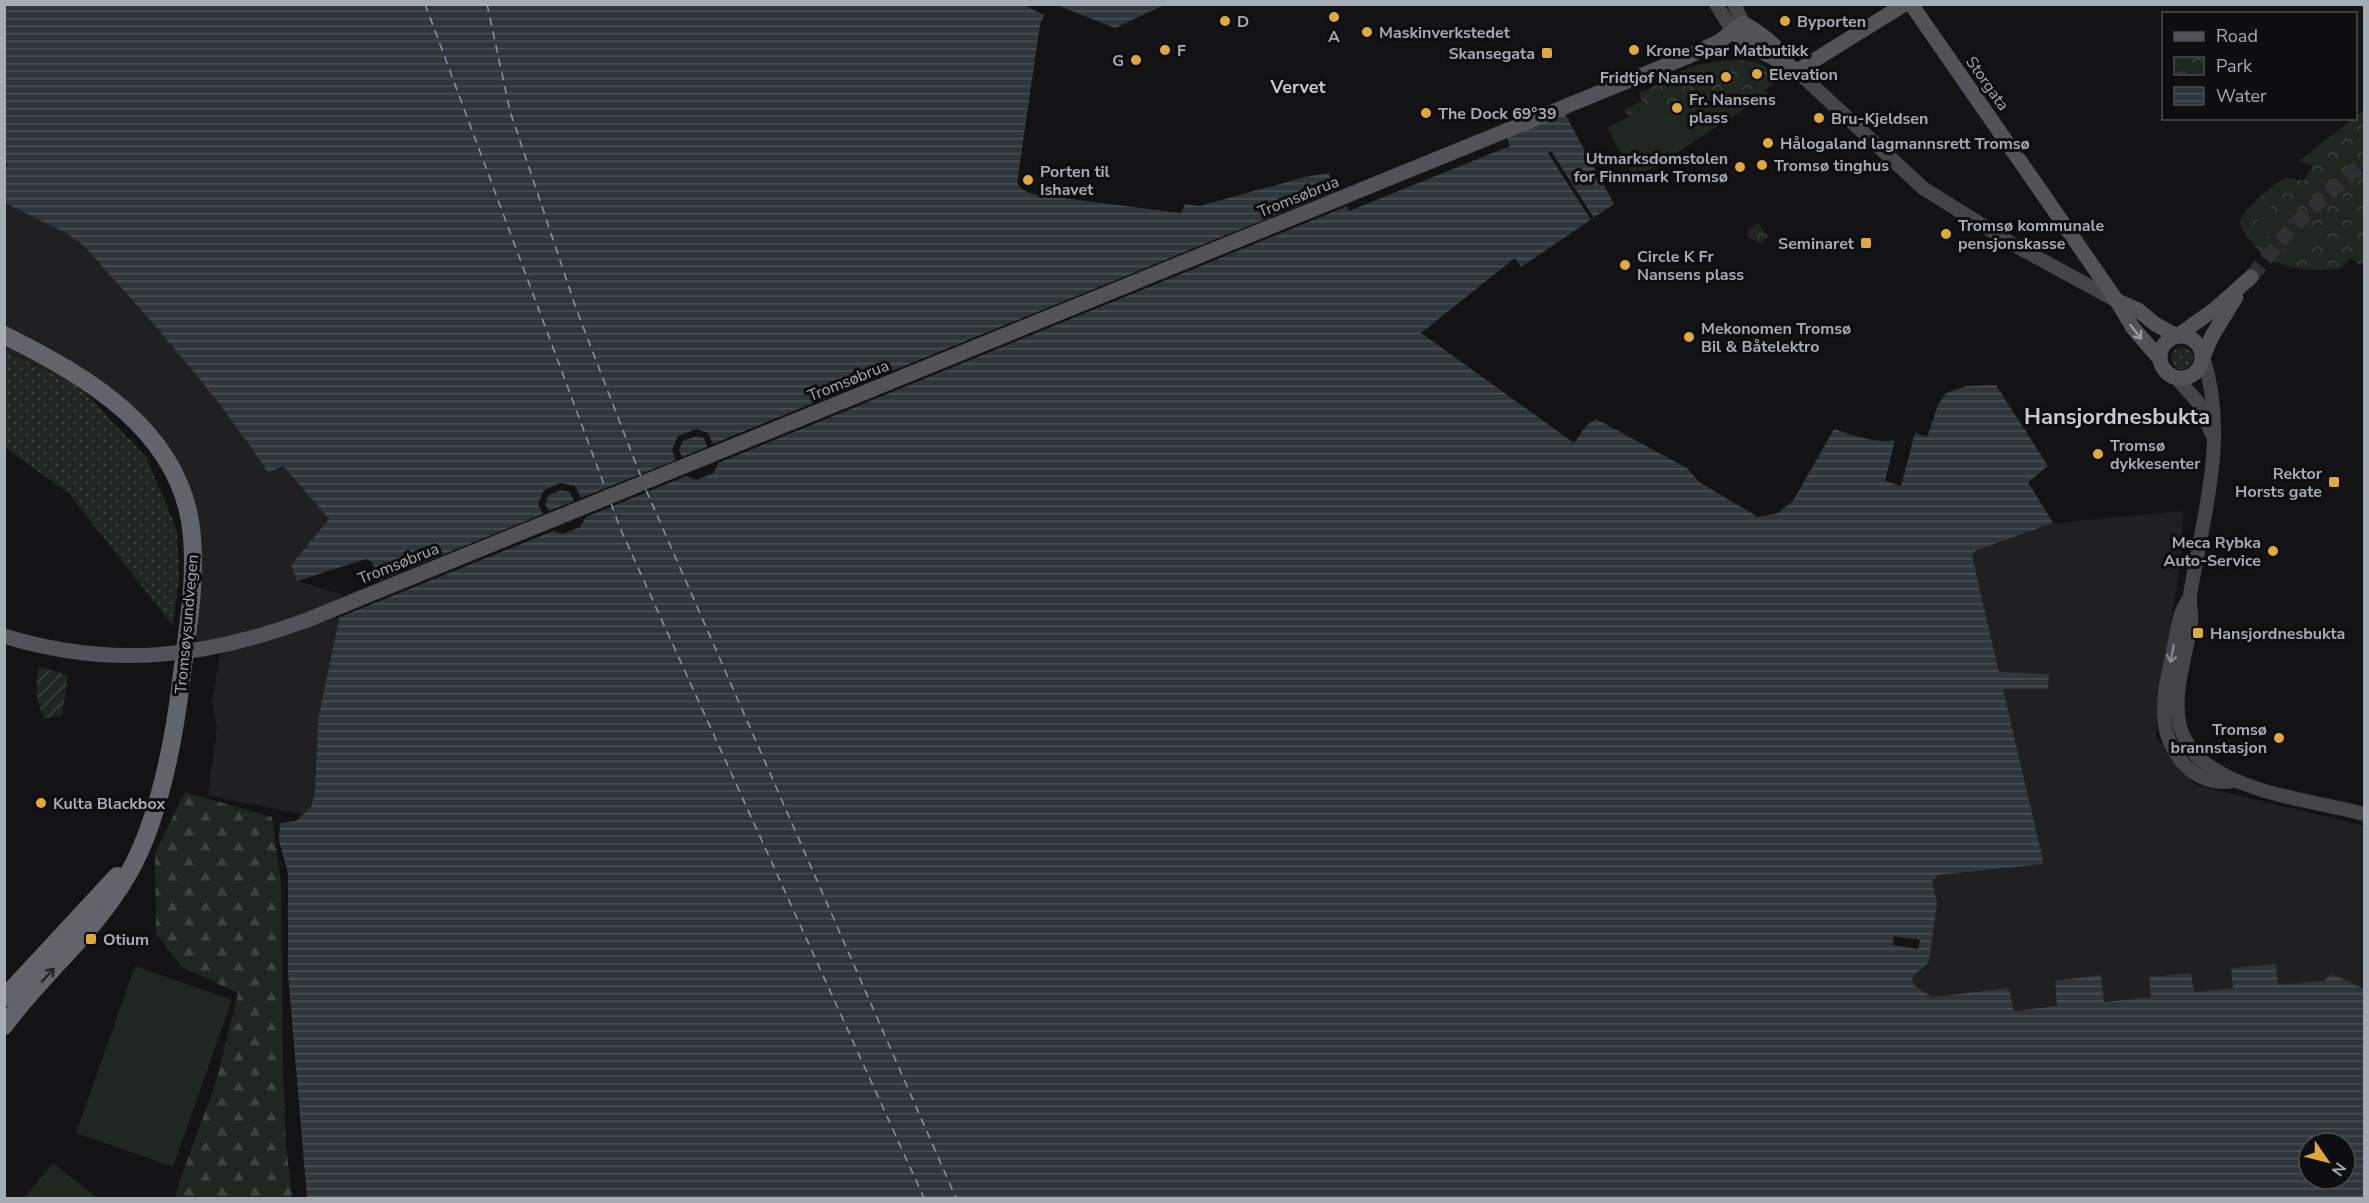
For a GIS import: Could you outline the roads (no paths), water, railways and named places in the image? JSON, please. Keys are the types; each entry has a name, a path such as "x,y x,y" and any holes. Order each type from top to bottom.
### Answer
{"highway":[{"name":"Tromsøysundvegen","path":"4,335 77,374 130,414 163,453 176,475 187,508 192,536 194,572 180,689 165,773 154,812 130,872 104,911 4,1026"},
{"name":"Tromsøysundvegen","path":"4,998 116,877 127,861 138,852"}],"main road":[{"path":"1738,28 1759,32 1778,48 1793,68 1905,4"},
{"name":"Storgata","path":"1911,4 2133,328 2160,359"},
{"name":"Tromsøbrua","path":"4,636 81,653 164,656 211,649 269,634 1689,56 1738,28"},
{"path":"2248,280 2222,319 2203,357 2202,365 2195,374 2188,378 2177,379 2165,372 2160,359 2163,346 2177,336 2248,280"},
{"path":"2117,302 2138,310 2177,336 2188,337 2197,343 2203,357"}],"street":[{"path":"1716,4 1738,28"},
{"path":"1734,4 1738,28"},
{"path":"1793,68 1923,188 2014,245 2117,302"},
{"path":"2203,357 2215,411 2212,434 2213,473 2189,599 2180,615 2164,706 2166,727 2173,750 2199,777 2213,782 2234,781 2364,814"},
{"path":"2177,379 2197,401 2212,434"}],"water":[{"path":"5,4 1024,5 1044,15 1040,25 1017,183 1020,187 1038,195 1181,213 1185,204 1200,206 1305,177 1329,173 1334,191 1340,190 1349,211 1510,146 1502,124 1565,114 1614,204 1521,267 1515,258 1421,333 1574,443 1586,426 1596,419 1687,468 1699,482 1758,517 1778,513 1793,501 1834,429 1872,440 1895,440 1885,481 1901,486 1915,433 1927,437 1938,405 1946,393 1966,386 1996,385 2048,466 2028,482 2053,523 1975,551 1972,556 1999,672 2049,674 2048,689 2003,689 2044,864 1939,875 1932,881 1937,903 1929,962 1914,975 1912,980 1914,985 1932,997 2009,988 2014,1011 2057,1006 2055,981 2101,975 2104,1002 2151,997 2149,977 2191,973 2194,992 2233,988 2231,968 2276,964 2278,985 2323,981 2332,974 2364,989 2364,1198 307,1198 288,973 288,873 279,841 280,823 296,821 311,807 315,792 318,720 342,604 382,588 372,562 366,559 297,581 291,565 329,519 283,466 268,473 203,384 83,245 66,233 5,203 4,170 8,164 4,162"},
{"path":"1056,5 1164,5 1115,28"}],"tunnel":[{"path":"2251,277 2308,212 2364,162"}],"place":[{"name":"A","path":"1334,17"},
{"name":"D","path":"1225,21"},
{"name":"Byporten","path":"1785,21"},
{"name":"Maskinverkstedet","path":"1367,32"},
{"name":"F","path":"1165,50"},
{"name":"Krone Spar Matbutikk","path":"1634,50"},
{"name":"Skansegata","path":"1547,53"},
{"name":"G","path":"1136,60"},
{"name":"Elevation","path":"1757,74"},
{"name":"Fridtjof Nansen","path":"1726,77"},
{"name":"Fr. Nansens plass","path":"1677,108"},
{"name":"The Dock 69°39","path":"1426,113"},
{"name":"Bru-Kjeldsen","path":"1819,118"},
{"name":"Hålogaland lagmannsrett Tromsø","path":"1768,143"},
{"name":"Tromsø tinghus","path":"1762,165"},
{"name":"Utmarksdomstolen for Finnmark Tromsø","path":"1740,167"},
{"name":"Porten til Ishavet","path":"1028,180"},
{"name":"Tromsø kommunale pensjonskasse","path":"1946,234"},
{"name":"Seminaret","path":"1866,243"},
{"name":"Circle K Fr Nansens plass","path":"1625,265"},
{"name":"Mekonomen Tromsø Bil & Båtelektro","path":"1689,337"},
{"name":"Tromsø dykkesenter","path":"2098,454"},
{"name":"Rektor Horsts gate","path":"2334,482"},
{"name":"Meca Rybka Auto-Service","path":"2273,551"},
{"name":"Hansjordnesbukta","path":"2198,633"},
{"name":"Tromsø brannstasjon","path":"2279,738"},
{"name":"Kulta Blackbox","path":"41,803"},
{"name":"Otium","path":"91,939"}],"district":[{"name":"Vervet","path":"1298,87"},
{"name":"Hansjordnesbukta","path":"2117,416"}]}
